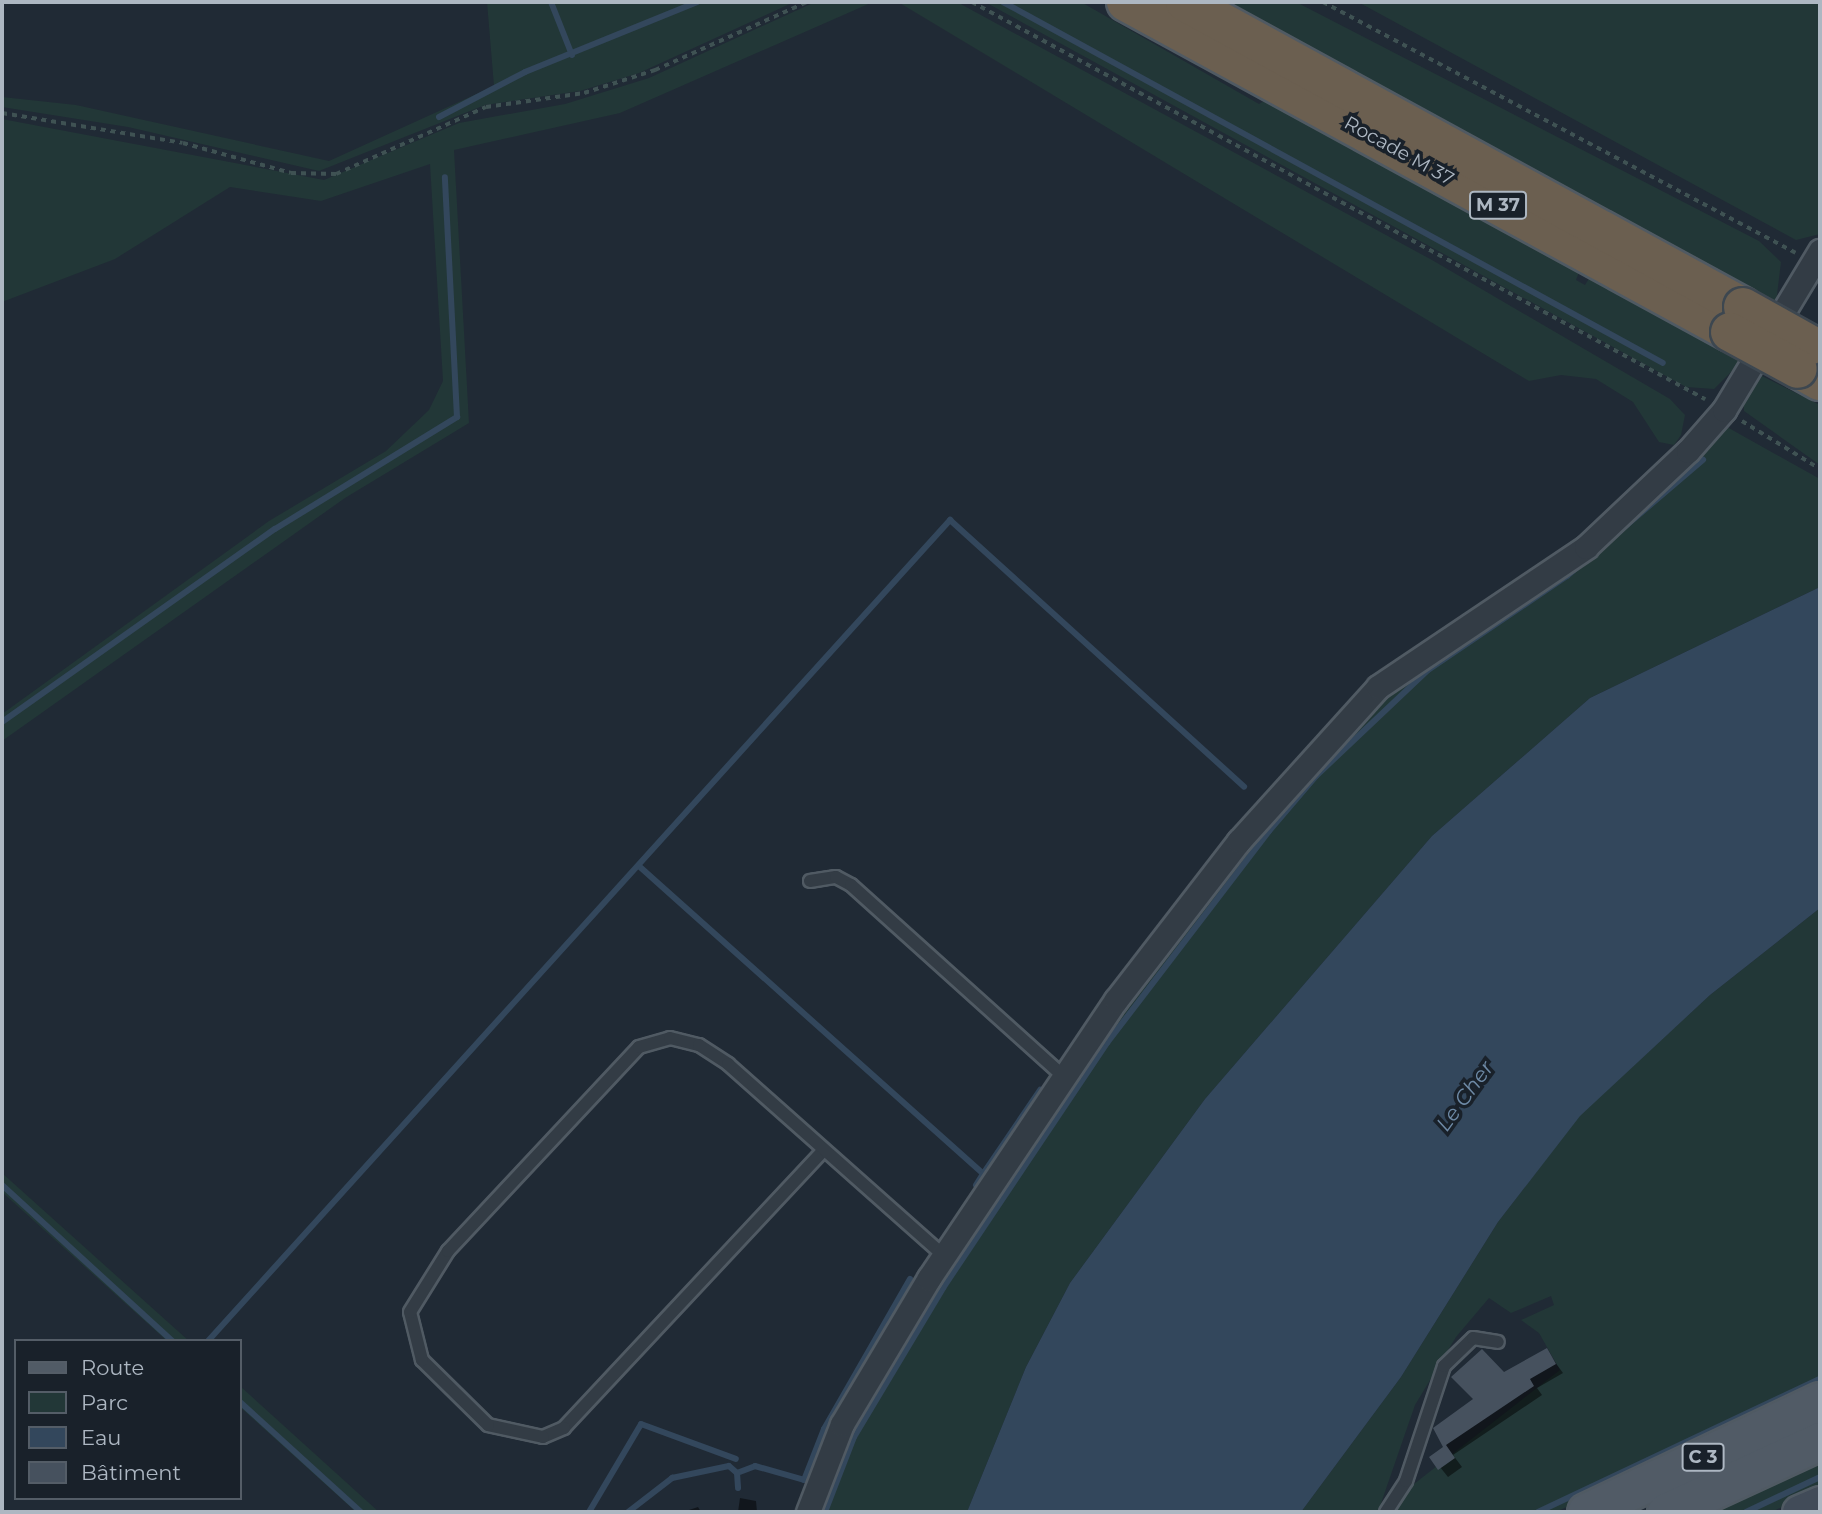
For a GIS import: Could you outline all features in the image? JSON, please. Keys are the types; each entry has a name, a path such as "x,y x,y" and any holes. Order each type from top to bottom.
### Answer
{"highway":[{"name":"Rocade M 37","path":"1126,2 1198,20 1272,65 1812,361"}],"main road":[{"name":"C 3","path":"1586,1512 1820,1401"},
{"name":"C 3","path":"1666,1512 1820,1441"}],"street":[{"path":"808,1512 826,1456 863,1384 944,1256 1064,1077 1239,841 1378,687 1586,547 1724,410 1817,256"},
{"path":"1799,1512 1819,1508"}],"lane":[{"path":"810,881 836,877 851,885 1064,1077"},
{"path":"822,1152 564,1428 543,1437 488,1425 422,1360 410,1312 426,1281 639,1047 670,1038 699,1045 944,1256"},
{"path":"1386,1512 1406,1481 1444,1366 1473,1338 1498,1342"}],"path":[{"path":"2,113 183,143 291,173 336,174 486,107 584,93 654,71 807,2"},
{"path":"971,2 1724,410 1820,469"},
{"path":"1323,2 1817,256"}],"green space":[{"path":"487,2 794,2 639,73 580,91 485,105 319,171 128,127 2,107 2,97 76,105 329,161 494,86"},
{"path":"815,2 873,2 620,113 454,150 469,423 345,498 2,741 2,714 269,521 386,451 429,410 443,381 430,164 321,201 230,187 115,259 2,302 2,119 324,180 459,123 565,104 649,78"},
{"path":"898,2 957,2 1432,260 1670,399 1685,415 1681,435 1674,445 1659,442 1633,402 1596,379 1561,375 1529,381"},
{"path":"985,2 1081,2 1259,104 1264,101 1579,272 1576,280 1585,285 1590,277 1741,362 1714,389 1686,387"},
{"path":"1226,2 1296,2 1759,241 1781,262 1776,303"},
{"path":"1358,2 1820,2 1820,234 1796,240"},
{"path":"1758,374 1820,405 1820,465 1744,411 1743,397"},
{"path":"1727,427 1820,479 1820,587 1590,698 1432,836 1205,1099 1070,1283 1026,1367 967,1512 816,1512 831,1464 895,1344 1115,1011 1212,889 1386,696"},
{"path":"1820,908 1820,1388 1556,1512 1392,1512 1405,1491 1560,1370 1539,1333 1521,1320 1554,1305 1551,1296 1511,1313 1489,1298 1456,1337 1415,1405 1378,1512 1301,1512 1401,1377 1498,1222 1580,1115 1710,995"},
{"path":"2,1173 187,1339 165,1339 2,1192"},
{"path":"242,1388 379,1512 356,1512 242,1409"},
{"path":"1820,1461 1820,1487 1772,1512 1709,1512"}],"water":[{"name":"Le Cher","path":"1820,587 1820,908 1710,995 1580,1116 1498,1222 1401,1377 1301,1512 967,1512 1026,1367 1070,1283 1205,1099 1432,836 1590,698"}],"building":[{"path":"1547,1348 1556,1364 1530,1379 1534,1386 1446,1445 1455,1458 1438,1470 1429,1457 1443,1447 1433,1428 1473,1399 1451,1377 1482,1349 1504,1372"}],"waterway":[{"path":"551,2 572,55"},
{"path":"439,117 525,72 697,2"},
{"path":"1003,2 1663,363"},
{"path":"2,722 275,529 457,417 445,177"},
{"path":"825,1512 854,1437 943,1288 1107,1043 1269,831 1316,776 1428,670 1567,576 1703,460"},
{"path":"210,1339 950,520 1244,787"},
{"path":"640,867 983,1174 1040,1090"},
{"path":"976,1185 983,1174"},
{"path":"2,1185 170,1339"},
{"path":"737,1473 755,1466 804,1480 824,1429 910,1279"},
{"path":"1538,1512 1820,1379"},
{"path":"242,1404 361,1512"},
{"path":"589,1512 641,1424 736,1459"},
{"path":"628,1512 672,1478 729,1466 737,1473 738,1488"},
{"path":"1746,1512 1820,1477"}]}
